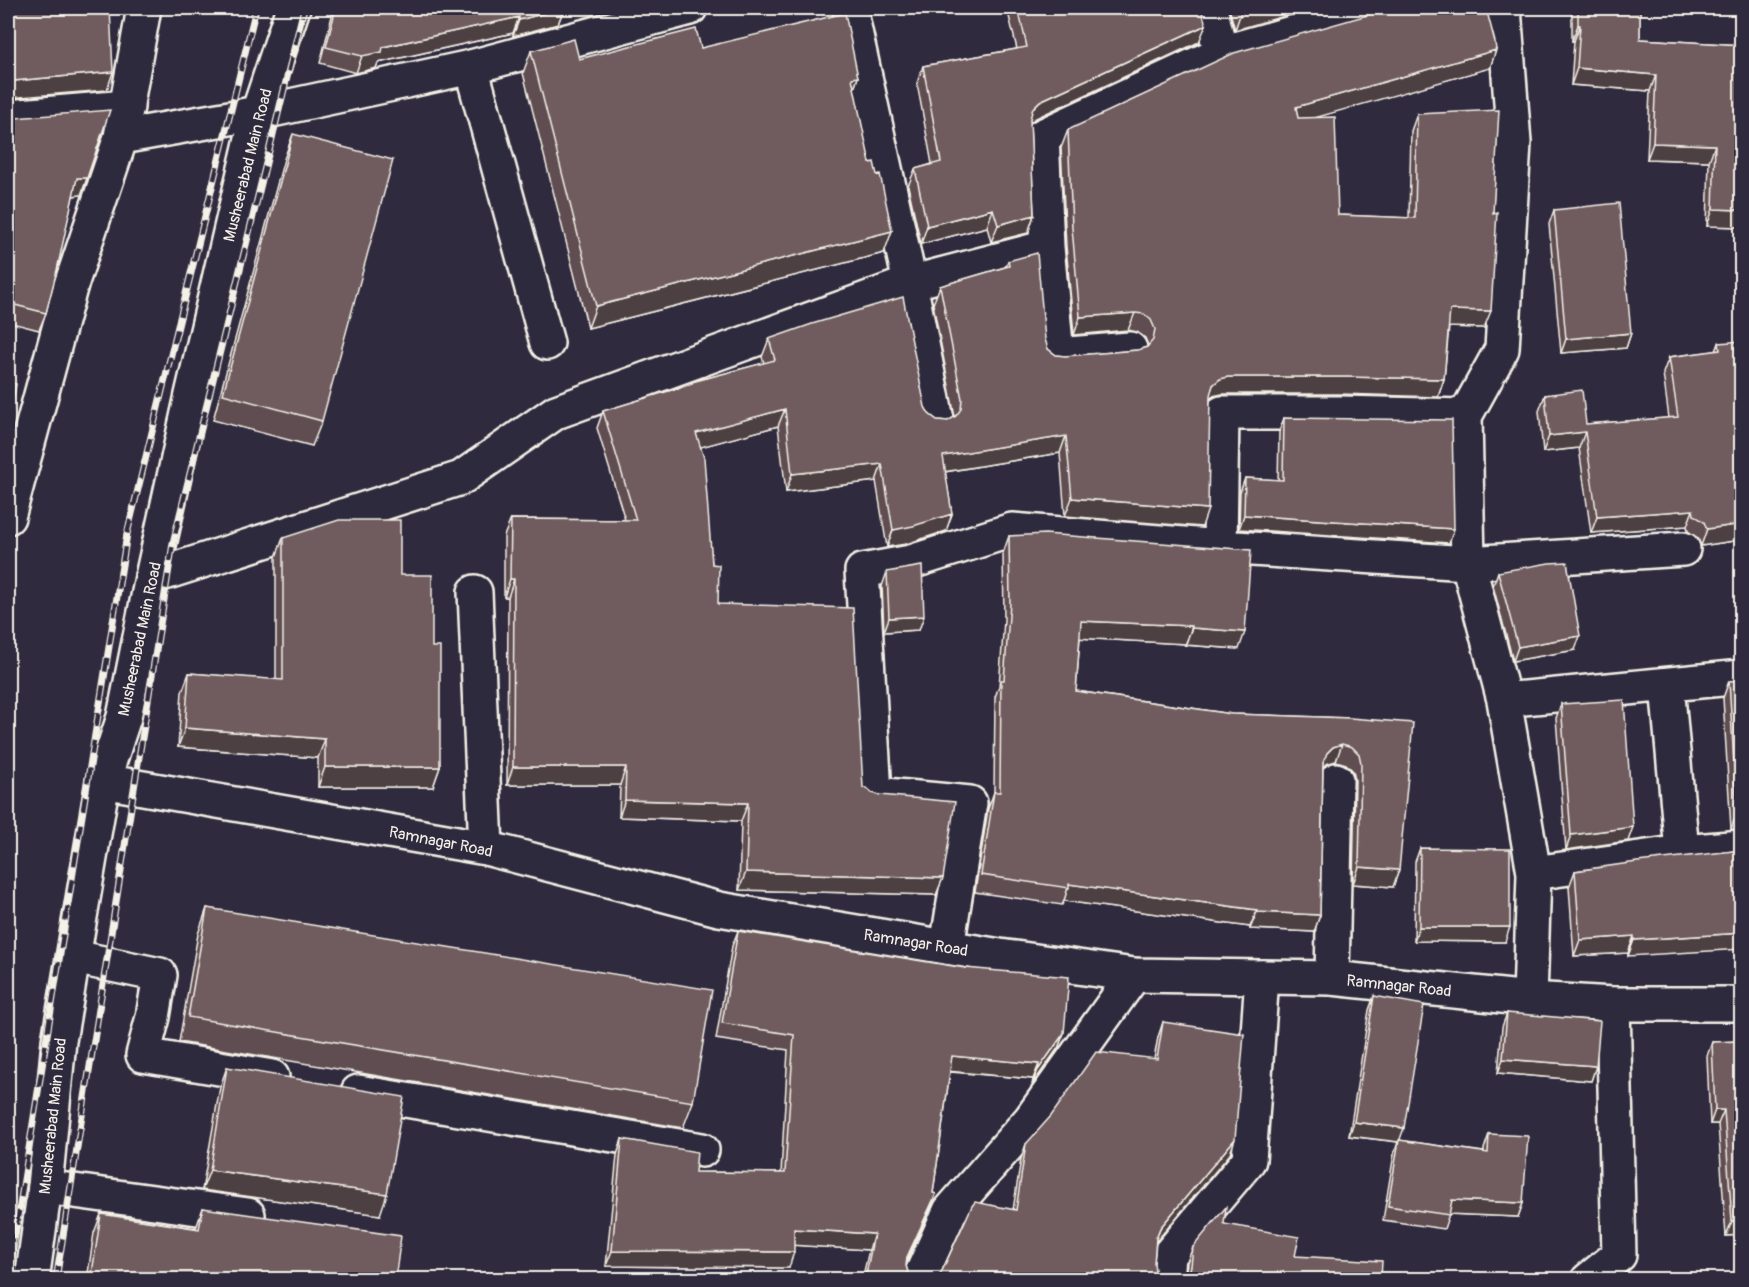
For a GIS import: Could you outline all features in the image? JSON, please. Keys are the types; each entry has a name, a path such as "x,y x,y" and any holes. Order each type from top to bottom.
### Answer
{"street":[{"path":"8,517 70,288 124,122 144,8"},
{"name":"Musheerabad Main Road","path":"32,1280 45,1187 59,1041 103,781 124,717 192,395 258,113 293,8"},
{"path":"8,117 124,122 258,113 471,68 690,8"},
{"path":"850,8 910,282 937,420"},
{"path":"1210,8 1221,53"},
{"path":"1130,349 1057,355 1047,247 1042,136 1221,53 1380,8"},
{"path":"1504,8 1514,143 1502,349 1465,416 1468,563 1504,700 1534,873 1530,999"},
{"path":"471,68 547,344"},
{"path":"152,577 462,478 556,412 910,282 1047,247"},
{"path":"1220,547 1222,413 1340,412 1465,416"},
{"path":"947,947 970,803 875,794 862,571 911,562 1012,530 1220,547 1468,563 1683,549"},
{"path":"475,592 486,848"},
{"path":"1504,700 1742,677"},
{"path":"1667,685 1682,852"},
{"path":"1332,978 1336,780"},
{"name":"Ramnagar Road","path":"103,781 486,848 719,909 1134,975 1332,978 1530,999 1612,1004 1742,1004"},
{"path":"1534,873 1682,852 1742,847"},
{"path":"74,957 160,975 153,1017 143,1055 702,1150"},
{"path":"919,1280 950,1211 1030,1120 1134,975"},
{"path":"1167,1280 1169,1255 1249,1160 1262,977"},
{"path":"1588,1280 1619,1255 1612,1004"},
{"path":"45,1187 277,1219"}],"building":[{"path":"8,8 110,8 113,72 8,83"},
{"path":"336,8 564,8 519,20 519,17 383,47 382,52 362,56 326,47"},
{"path":"1018,8 1201,8 1206,25 1040,101 1033,108 1030,119 1034,215 998,225 993,209 927,226 915,169 941,162 923,66 1027,47"},
{"path":"1240,8 1257,8 1241,12"},
{"path":"1392,8 1486,8 1496,50 1296,107 1298,118 1335,117 1338,215 1415,218 1417,114 1499,110 1493,213 1497,212 1491,311 1450,310 1444,379 1228,377 1220,379 1213,385 1210,395 1208,509 1072,498 1066,436 943,456 952,514 893,530 882,464 792,474 785,409 696,433 704,458 712,564 719,565 718,604 853,608 863,788 880,795 955,802 943,878 746,872 748,803 625,800 626,767 513,767 514,579 510,579 511,519 636,520 603,411 692,384 692,382 775,360 769,339 903,297 925,407 929,414 937,420 948,421 961,409 962,399 940,286 1009,266 1008,261 1037,253 1045,339 1048,349 1056,355 1065,356 1138,350 1147,347 1153,340 1155,329 1151,320 1144,314 1080,317 1072,228 1068,130 1234,53"},
{"path":"1578,8 1640,8 1640,39 1742,45 1742,210 1713,209 1715,145 1653,143 1656,75 1577,68 1580,25 1578,25"},
{"path":"845,13 858,77 852,78 870,163 874,162 877,175 880,174 892,231 596,306 531,51 574,39 579,59 696,29 701,48"},
{"path":"110,110 87,178 77,178 46,313 11,304 8,321 8,116 15,118"},
{"path":"293,134 393,160 322,421 223,394"},
{"path":"1619,203 1631,333 1566,339 1554,210"},
{"path":"1742,341 1742,434 1738,434 1742,462 1742,524 1707,529 1704,522 1694,515 1693,510 1597,517 1585,432 1549,436 1545,395 1582,390 1586,424 1678,417 1669,357 1720,350 1719,343"},
{"path":"8,383 16,384 8,433"},
{"path":"1284,418 1452,420 1454,529 1244,515 1245,478 1283,480"},
{"path":"339,520 400,520 400,575 432,575 432,647 440,647 440,767 325,767 325,739 185,728 189,673 283,680 283,538"},
{"path":"1045,534 1251,550 1245,632 1192,628 1192,626 1081,621 1076,691 1232,714 1350,718 1413,723 1399,870 1359,867 1361,763 1359,754 1352,747 1342,744 1333,747 1327,753 1323,763 1320,915 1257,912 1257,910 1069,884 1069,888 981,875 994,792 1000,792 1001,680 1004,680 1010,603 1009,536"},
{"path":"1567,562 1580,636 1518,647 1498,572"},
{"path":"922,566 924,616 889,618 887,572"},
{"path":"1742,680 1742,813 1737,813 1729,681"},
{"path":"1624,700 1633,827 1571,835 1561,704"},
{"path":"1420,848 1510,849 1510,927 1419,927"},
{"path":"1742,850 1742,933 1634,940 1634,936 1580,940 1575,871"},
{"path":"207,908 712,990 693,1102 188,1017"},
{"path":"738,931 965,968 1069,977 1064,1033 1038,1070 1039,1064 952,1056 933,1193 936,1194 907,1257 906,1266 909,1275 914,1280 865,1280 874,1234 794,1229 794,1252 612,1251 622,1139 697,1152 695,1172 785,1173 794,1035 722,1023"},
{"path":"1374,996 1424,1005 1404,1128 1354,1122"},
{"path":"1507,1013 1600,1021 1596,1066 1503,1059"},
{"path":"1163,1022 1244,1034 1235,1139 1160,1228 1156,1238 1154,1263 1155,1272 1161,1280 936,1280 975,1202 1016,1210 1026,1144 1051,1116 1096,1052 1157,1059"},
{"path":"1742,1041 1742,1221 1732,1221 1724,1110 1715,1110 1712,1042"},
{"path":"227,1067 404,1097 387,1194 210,1170"},
{"path":"1489,1134 1528,1136 1523,1203 1452,1200 1449,1215 1388,1206 1399,1140 1488,1153"},
{"path":"1226,1207 1224,1224 1299,1237 1295,1256 1382,1261 1381,1280 1183,1280 1188,1276 1193,1247"},
{"path":"203,1208 401,1236 395,1280 91,1280 101,1214 199,1229"}],"railway":[{"path":"8,1280 127,534 256,8"},
{"path":"56,1280 173,543 304,8"}]}
